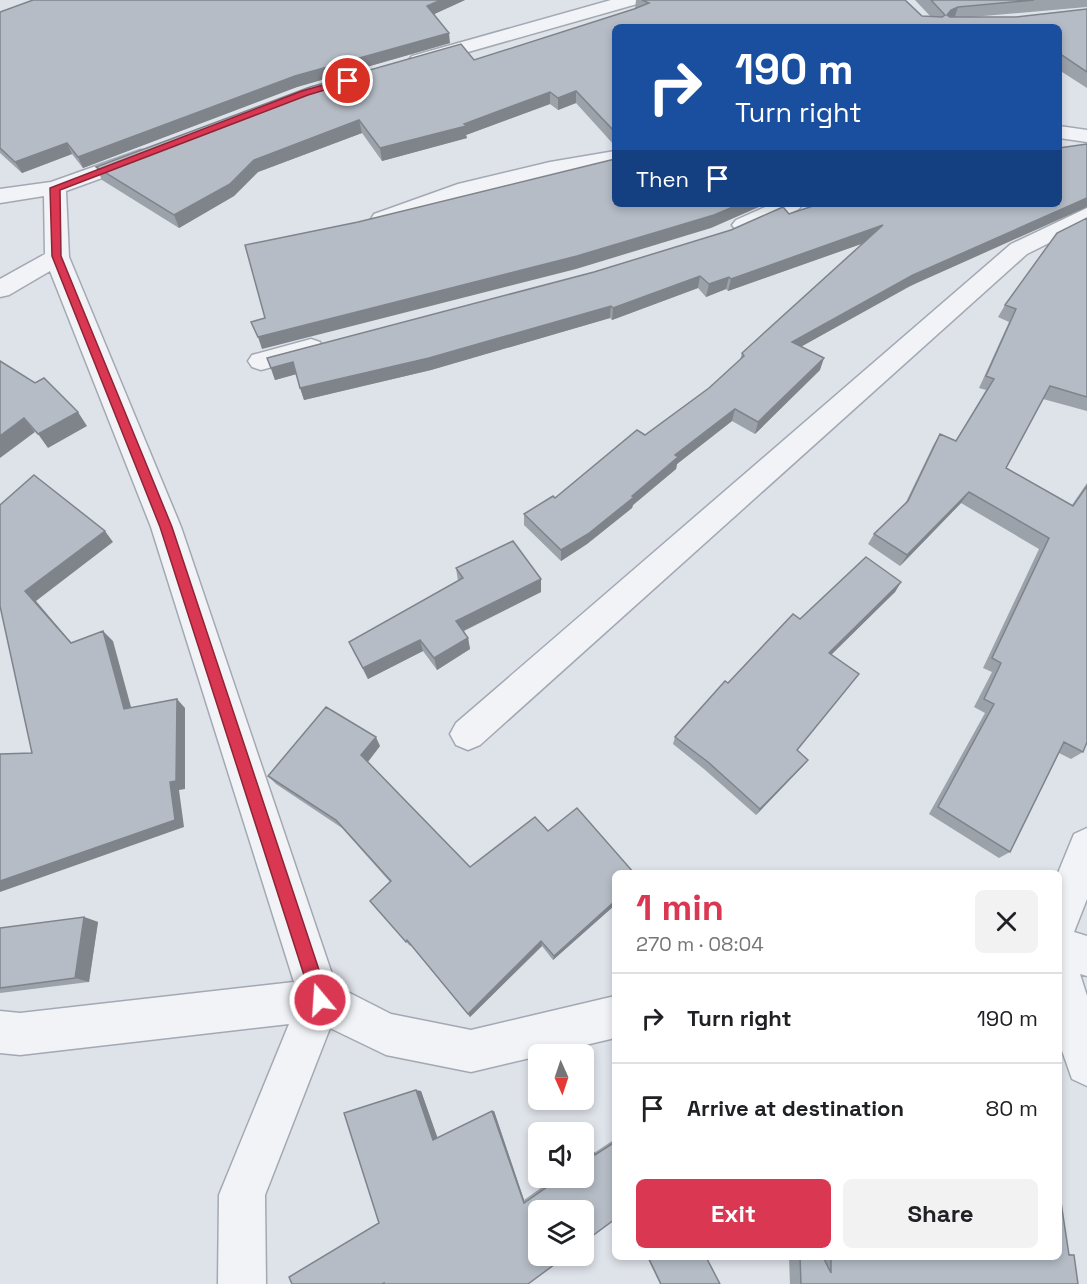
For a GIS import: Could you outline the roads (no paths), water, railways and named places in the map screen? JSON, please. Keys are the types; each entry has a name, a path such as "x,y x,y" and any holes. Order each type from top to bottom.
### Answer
{"street":[{"path":"396,67 631,0"},
{"path":"521,31 550,6"},
{"path":"1062,132 1087,136"},
{"path":"0,196 55,188 164,147"},
{"path":"382,219 466,189 550,169 612,158"},
{"path":"55,188 57,256 166,527 320,1000 242,1195 242,1284"},
{"path":"720,235 784,207"},
{"path":"468,734 1019,249 1087,215"},
{"path":"0,289 57,256"},
{"path":"261,361 328,344"},
{"path":"1062,913 1087,847"},
{"path":"1062,948 1087,956"},
{"path":"1062,982 1087,1064"},
{"path":"0,1032 20,1034 320,1000 386,1034 471,1051 612,1018"}]}
